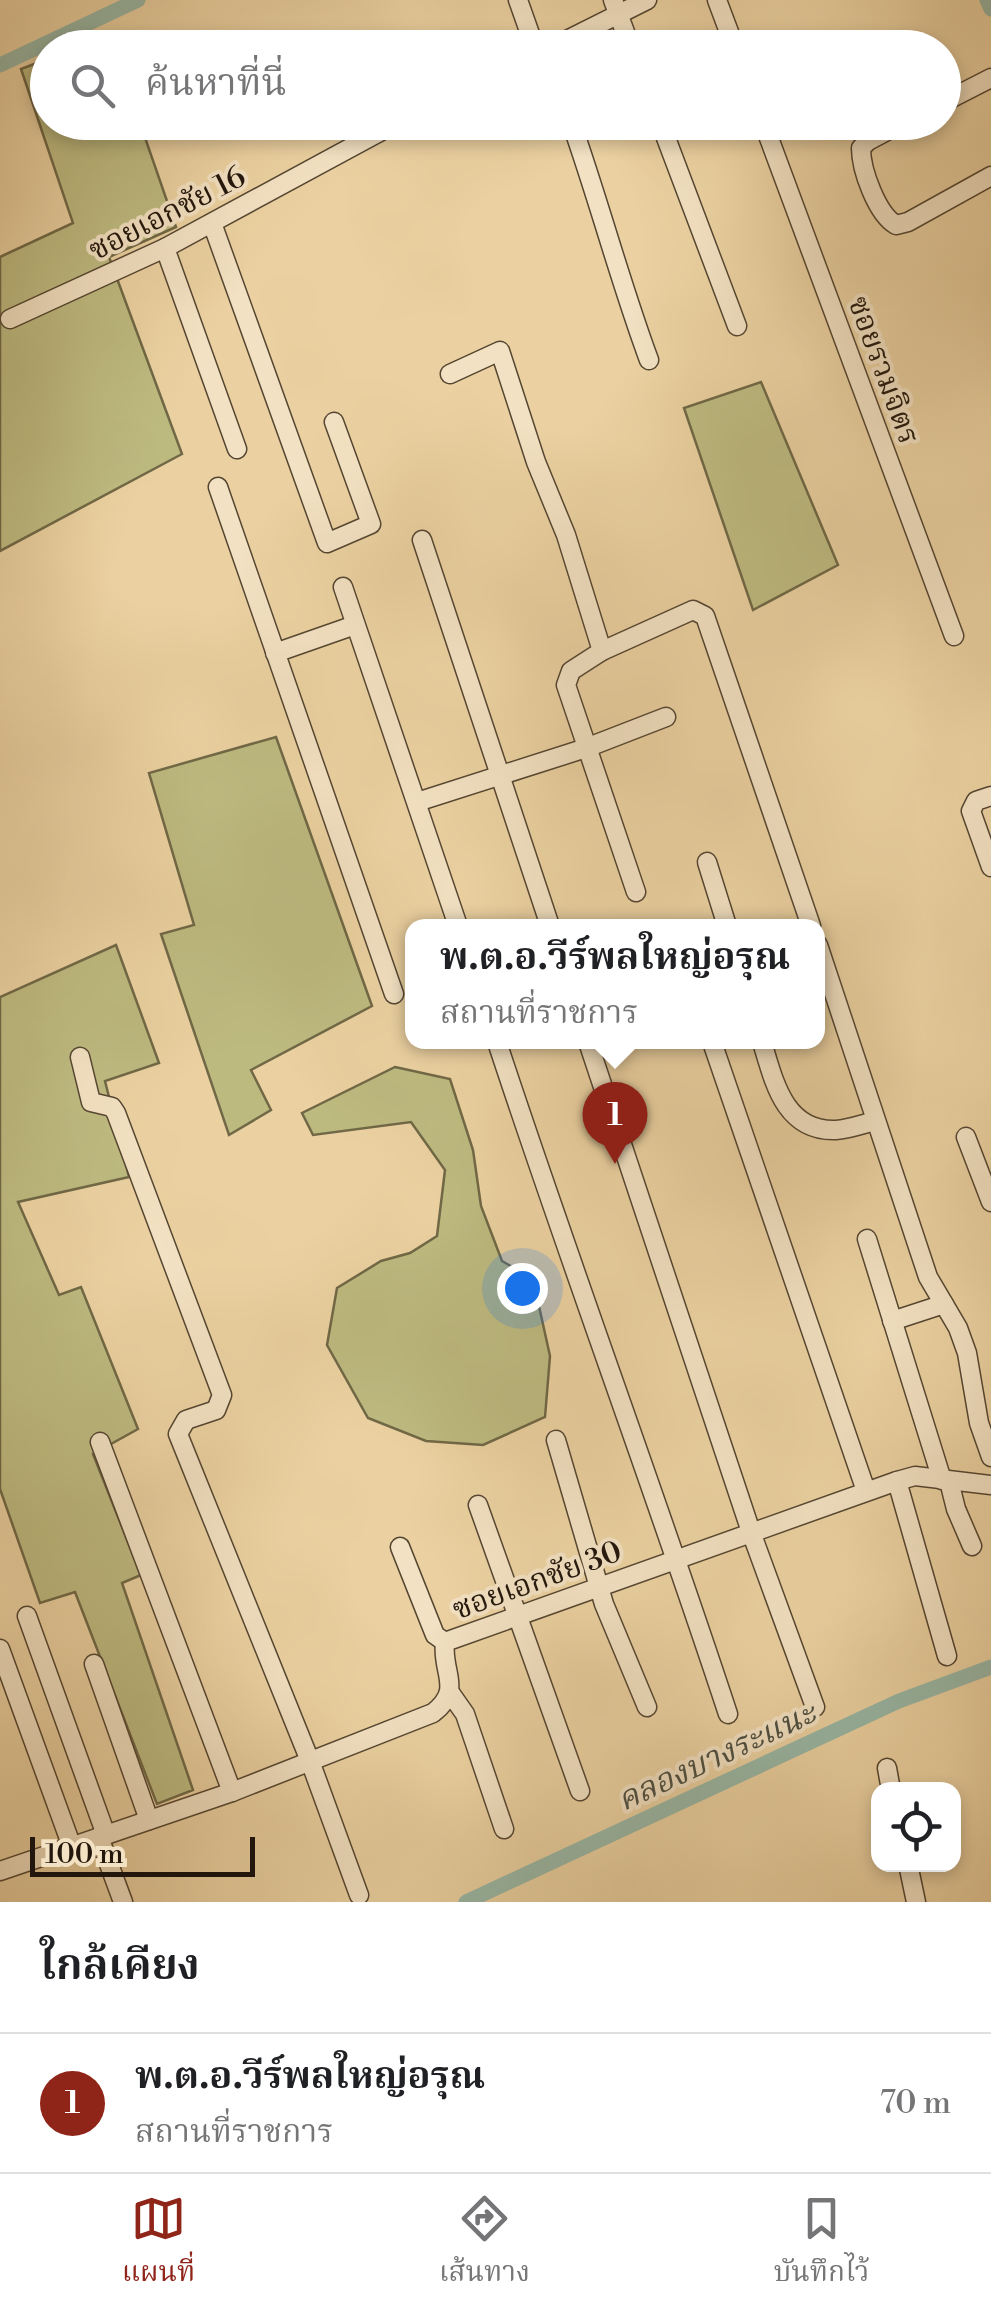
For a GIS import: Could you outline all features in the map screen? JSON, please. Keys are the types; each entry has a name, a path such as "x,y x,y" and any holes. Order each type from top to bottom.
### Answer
{"street":[{"path":"518,0 529,30"},
{"path":"580,30 616,8 647,0"},
{"path":"717,0 728,30"},
{"path":"961,93 991,78"},
{"name":"ซอยเอกชัย 16","path":"10,319 164,248 365,140"},
{"path":"576,140 649,360"},
{"path":"667,140 737,326"},
{"name":"ซอยรวมจิตร","path":"770,140 954,636"},
{"path":"870,140 861,148 861,159 886,218 896,224 908,222 991,176"},
{"path":"212,223 326,543 371,524 334,422"},
{"path":"164,248 237,448"},
{"path":"450,374 500,351 536,462 566,534 602,650"},
{"path":"218,486 394,994"},
{"path":"422,540 548,919"},
{"path":"344,587 456,919"},
{"path":"636,892 566,678 570,671 602,650 693,610 704,616 810,919"},
{"path":"276,652 355,624"},
{"path":"417,802 586,748 666,717"},
{"path":"991,796 976,802 971,810 991,868"},
{"path":"707,862 725,919"},
{"path":"825,967 928,1277 958,1328 967,1353 979,1423 991,1457"},
{"path":"499,1049 728,1714"},
{"path":"590,1049 751,1532 816,1707"},
{"path":"714,1049 866,1491"},
{"path":"764,1049 784,1104 796,1118 811,1126 836,1130 875,1121"},
{"path":"80,1058 91,1102 112,1107 116,1113 222,1396 216,1410 186,1420 178,1434 359,1895"},
{"path":"966,1137 991,1202"},
{"path":"867,1239 946,1481 972,1546"},
{"path":"892,1321 944,1304"},
{"path":"556,1440 599,1587 648,1707"},
{"path":"100,1442 232,1792"},
{"name":"ซอยเอกชัย 30","path":"450,1694 444,1642 897,1481 915,1476 991,1485"},
{"path":"897,1481 947,1656"},
{"path":"478,1505 580,1791"},
{"path":"400,1547 436,1635 444,1642"},
{"path":"27,1616 123,1902"},
{"path":"0,1650 72,1847"},
{"path":"94,1664 149,1820"},
{"path":"0,1871 310,1762 433,1713 446,1703 450,1694 465,1714 504,1829"},
{"path":"886,1768 889,1782"},
{"path":"910,1872 916,1902"}],"shaded area":[{"path":"30,66 30,96 21,69"},
{"path":"45,140 146,140 176,227 109,257 182,454 0,551 0,257 73,223"},
{"path":"761,382 838,565 753,610 684,408"},
{"path":"276,737 372,1006 251,1070 271,1110 229,1135 161,934 194,925 149,773"},
{"path":"116,945 159,1063 105,1081 129,1177 18,1202 59,1295 81,1287 138,1429 93,1454 141,1575 122,1583 193,1790 157,1804 75,1592 40,1603 0,1489 0,997"},
{"path":"395,1067 450,1079 473,1150 481,1206 502,1261 533,1279 550,1356 545,1417 483,1445 426,1441 368,1418 327,1345 337,1288 381,1261 410,1253 437,1236 445,1170 411,1122 313,1135 302,1113"}],"waterway":[{"path":"74,30 138,0"},
{"path":"987,0 991,9"},
{"path":"0,65 30,51"},
{"name":"คลองบางระแนะ","path":"466,1902 899,1701 991,1667"}],"place":[{"name":"พ.ต.อ.วีร์พลใหญ่อรุณ","path":"615,1164"}]}
